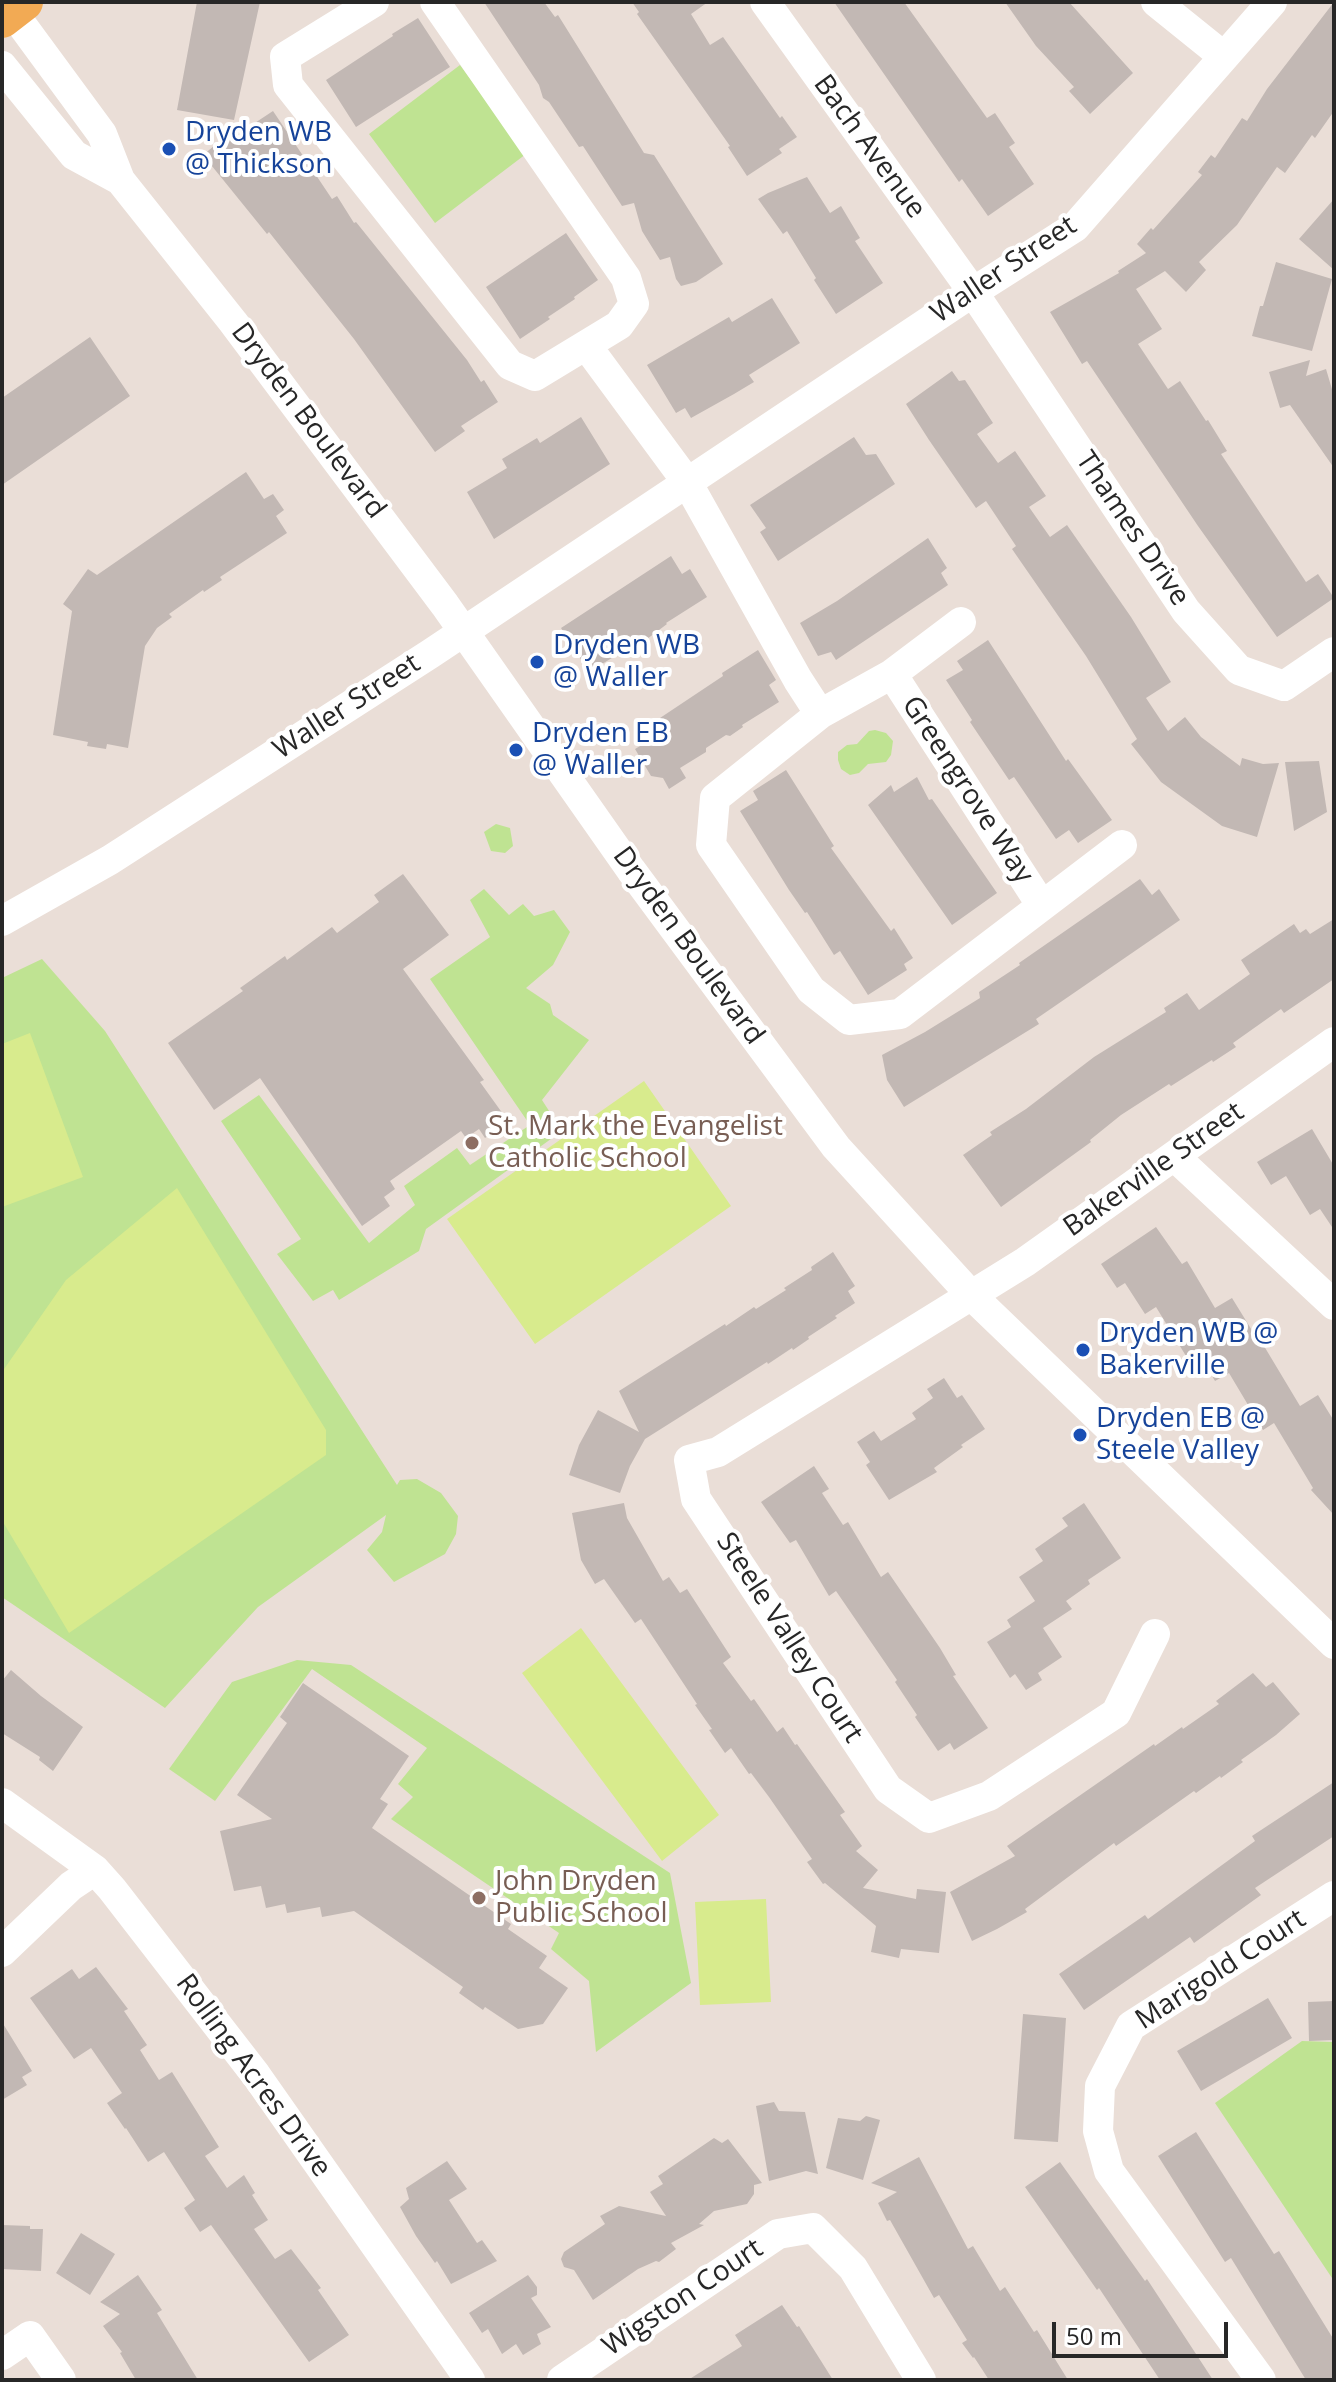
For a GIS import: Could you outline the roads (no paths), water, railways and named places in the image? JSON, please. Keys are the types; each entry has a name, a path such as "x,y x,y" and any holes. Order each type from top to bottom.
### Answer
{"street":[{"path":"374,2 285,57 288,85 510,365 535,376 619,325 634,304 626,278 435,2"},
{"name":"Bach Avenue","path":"765,2 973,292"},
{"path":"1156,2 1223,56"},
{"name":"Waller Street","path":"2,921 110,860 464,632 1075,227 1272,2"},
{"name":"Dryden Boulevard","path":"11,9 102,134 120,180 233,322 464,632 631,870 836,1147 971,1295 1334,1644"},
{"name":"Dryden Boulevard","path":"2,66 74,155 120,180"},
{"name":"Thames Drive","path":"973,292 1186,611 1239,670 1284,686 1334,652"},
{"path":"586,345 687,482 820,714"},
{"name":"Greengrove Way","path":"961,622 892,674 820,714 715,798 711,845 811,990 849,1020 900,1014 1122,845"},
{"name":"Greengrove Way","path":"892,674 1042,906"},
{"name":"Bakerville Street","path":"971,1295 1025,1262 1334,1042"},
{"path":"1174,1156 1334,1305"},
{"name":"Steele Valley Court","path":"971,1295 718,1452 689,1460 696,1499 888,1789 929,1818 989,1796 1116,1713 1155,1634"},
{"name":"Rolling Acres Drive","path":"2,1803 95,1870 112,1889 256,2075 470,2380"},
{"path":"2,1952 71,1886 95,1870"},
{"name":"Marigold Court","path":"1261,2380 1109,2171 1098,2131 1100,2086 1131,2026 1334,1896"},
{"name":"Wigston Court","path":"562,2380 778,2234 813,2228 853,2268 921,2380"},
{"path":"2,2355 30,2336 61,2380"}],"place":[{"name":"Dryden WB @ Thickson","path":"169,149"},
{"name":"Dryden WB @ Waller","path":"537,662"},
{"name":"Dryden EB @ Waller","path":"516,750"},
{"name":"St. Mark the Evangelist Catholic School","path":"472,1143"},
{"name":"Dryden WB @ Bakerville","path":"1083,1350"},
{"name":"Dryden EB @ Steele Valley","path":"1080,1435"},
{"name":"John Dryden Public School","path":"479,1898"}]}
